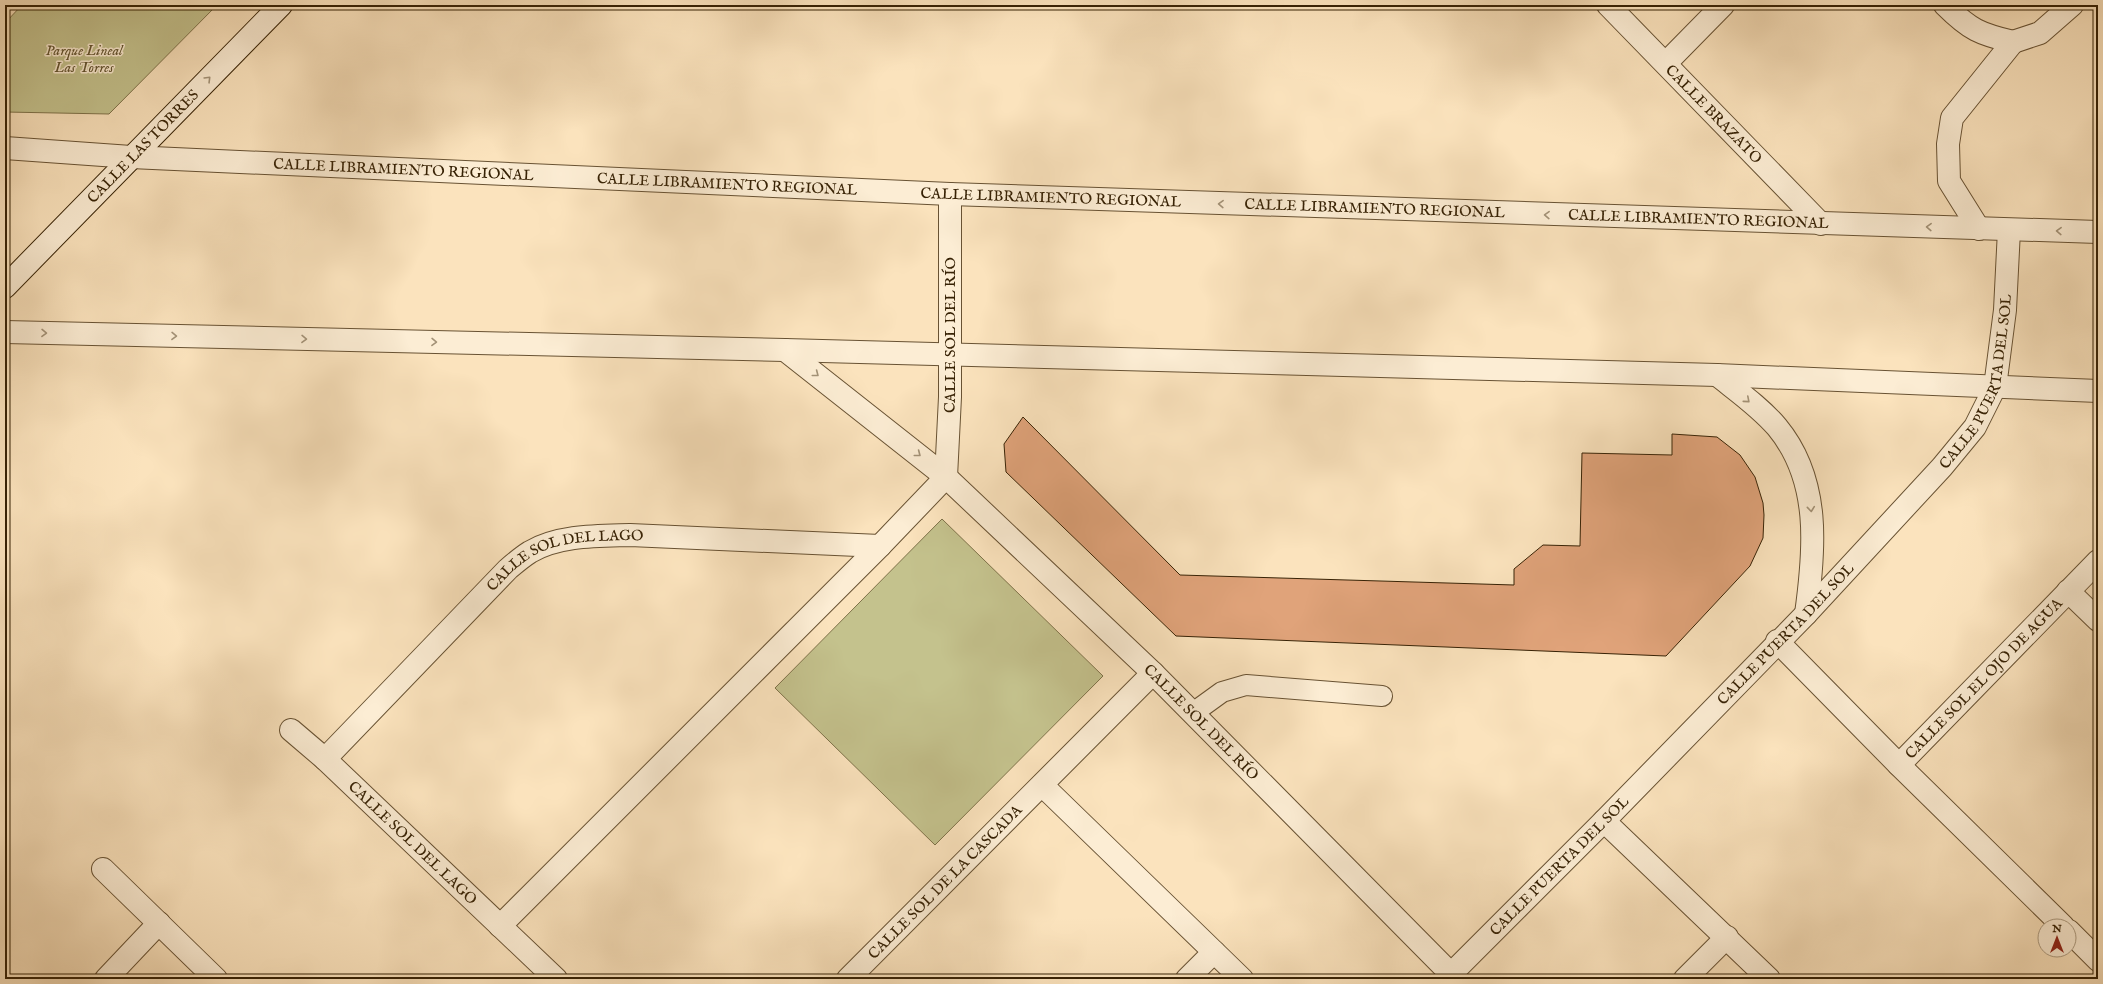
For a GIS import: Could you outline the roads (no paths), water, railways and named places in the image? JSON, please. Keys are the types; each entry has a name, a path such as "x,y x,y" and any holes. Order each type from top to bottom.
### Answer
{"street":[{"name":"CALLE LAS TORRES","path":"5,287 281,5"},
{"name":"CALLE BRAZATO","path":"1608,5 1821,224"},
{"path":"1666,63 1723,5"},
{"path":"1945,5 1963,23 1986,36 2013,42 2040,33 2072,5"},
{"path":"1979,229 1949,181 1948,144 1952,118 2013,42"},
{"name":"CALLE LIBRAMIENTO REGIONAL","path":"5,148 131,157 950,194 2098,232"},
{"name":"CALLE SOL DEL RÍO","path":"946,476 949,434 950,194"},
{"name":"CALLE PUERTA DEL SOL","path":"1449,977 1604,821 1777,641 1806,614 1942,467 1974,427 1995,387 2005,310 2009,230"},
{"path":"5,332 950,354 1717,375 2098,391"},
{"name":"CALLE SOL DEL RÍO","path":"785,350 946,476 1153,673 1449,977"},
{"path":"1717,375 1777,427 1798,460 1809,494 1814,537 1806,614"},
{"path":"500,926 880,546 946,476"},
{"name":"CALLE SOL DEL LAGO","path":"325,759 508,569 537,549 557,542 590,537 630,535 880,546"},
{"name":"CALLE SOL EL OJO DE AGUA","path":"1899,765 2098,561"},
{"name":"CALLE SOL EL OJO DE AGUA","path":"2068,591 2098,620"},
{"name":"CALLE SOL EL OJO DE AGUA","path":"1777,641 1899,765 2056,918"},
{"name":"CALLE SOL DE LA CASCADA","path":"848,979 1153,673"},
{"name":"CALLE SOL DEL LAGO","path":"291,730 325,759 556,979"},
{"path":"1042,785 1242,979"},
{"path":"1604,821 1727,937 1769,979"},
{"path":"102,869 216,979"},
{"path":"106,979 159,923"},
{"path":"1685,979 1727,937"},
{"path":"2077,939 2098,960"},
{"path":"1187,979 1214,952"}],"lane":[{"path":"1193,713 1222,692 1246,685 1382,696"}],"park label":[{"name":"Parque Lineal Las Torres","path":"84,58"}]}
